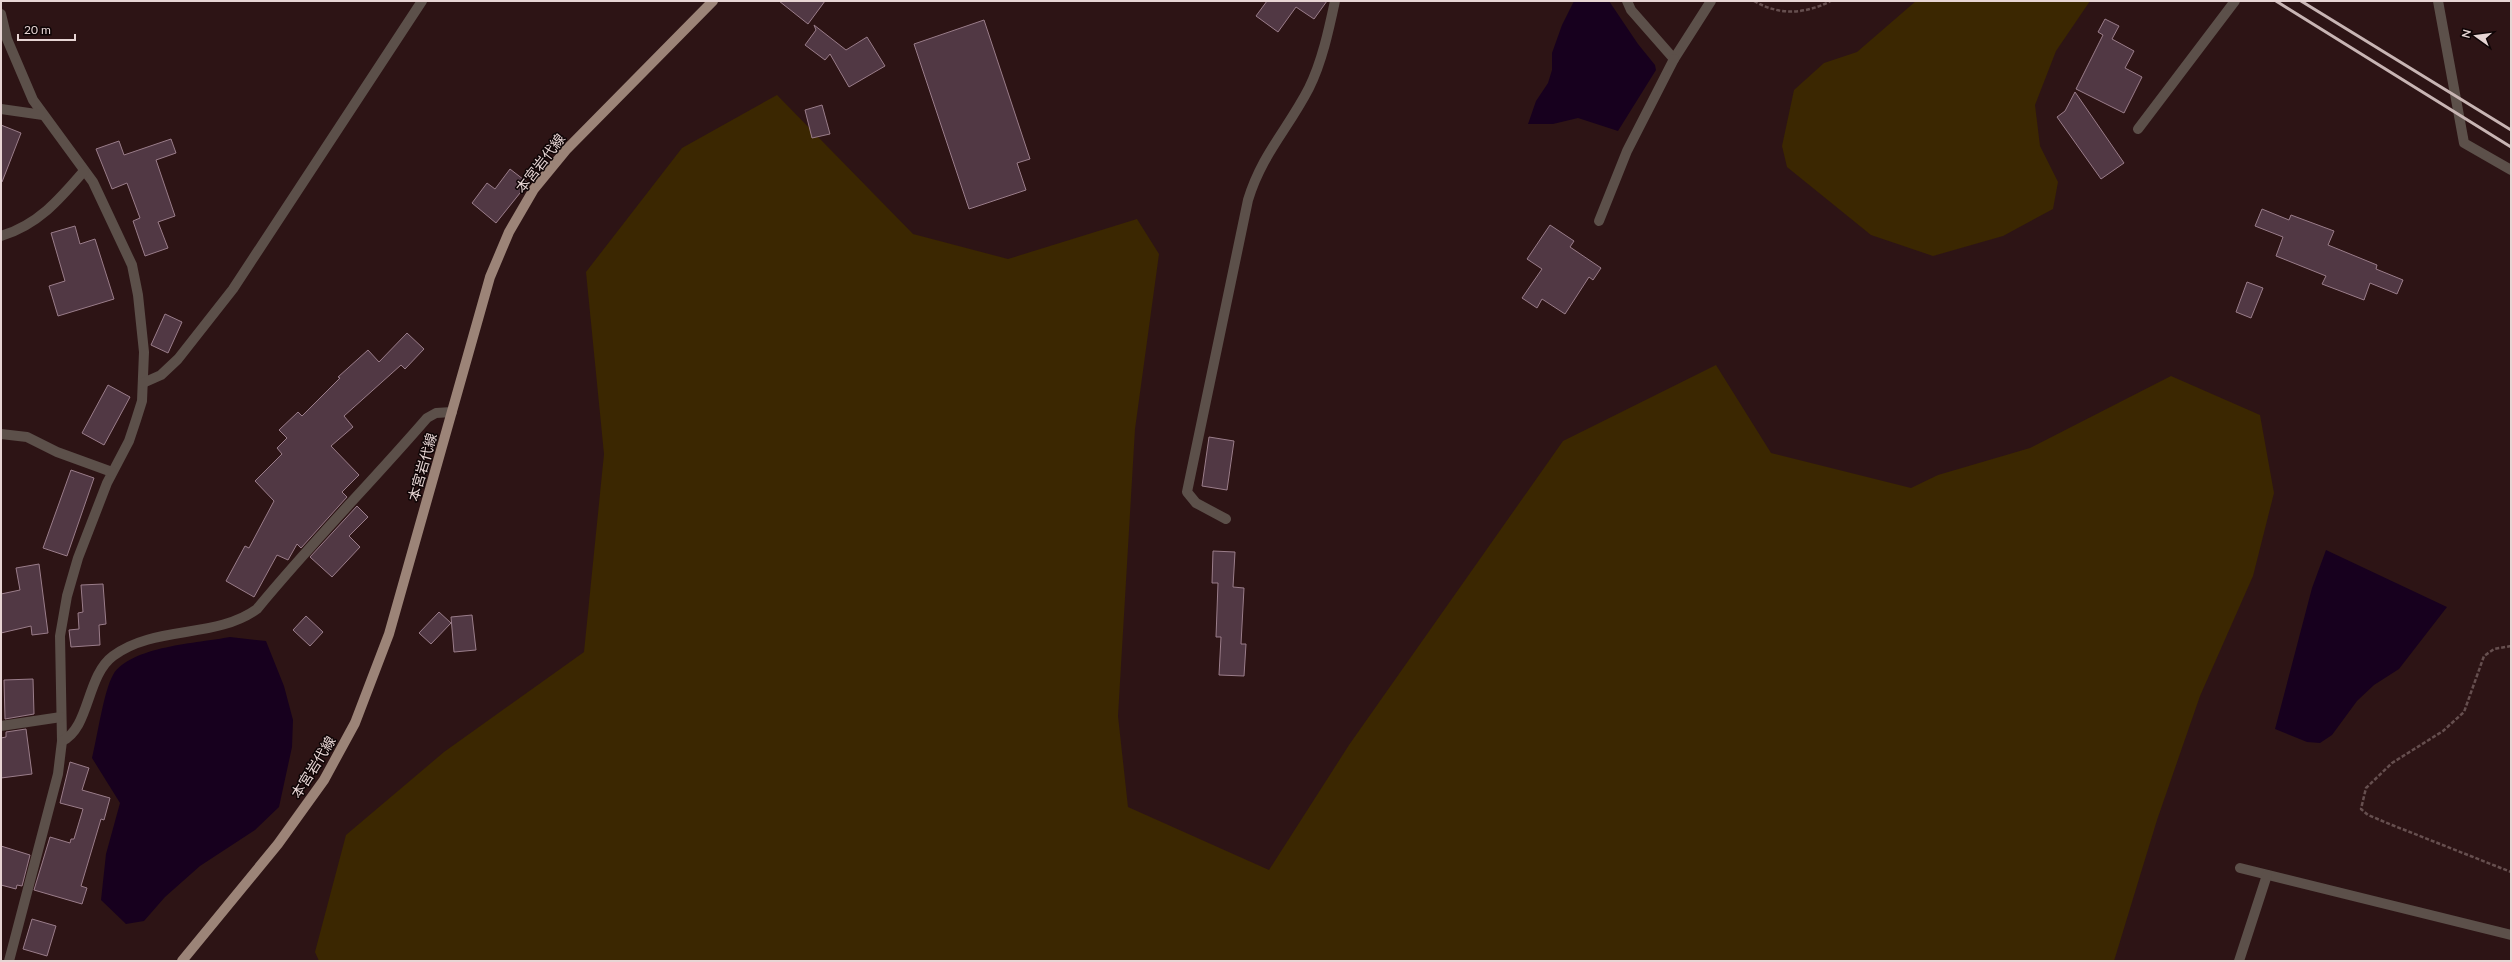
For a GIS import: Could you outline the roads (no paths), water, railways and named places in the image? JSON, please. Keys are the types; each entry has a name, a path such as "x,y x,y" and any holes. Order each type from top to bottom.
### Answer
{"main road":[{"name":"本宮岩代線","path":"182,961 278,844 324,780 355,724 389,634 490,276 509,232 534,189 566,150 713,1"}],"street":[{"path":"143,383 161,375 178,359 233,289 422,1"},
{"path":"1226,519 1196,503 1187,492 1211,371 1248,200 1255,177 1310,86 1330,25 1335,1"},
{"path":"1627,1 1631,10 1674,59"},
{"path":"1599,221 1627,150 1674,59 1711,1"},
{"path":"2138,129 2236,1"},
{"path":"2438,1 2464,143 2511,170"},
{"path":"1,14 7,39 33,100 43,116 93,182 115,225 132,265 143,330 142,401 129,441 112,472 78,558 67,596 60,636 62,741 58,774 9,961"},
{"path":"1,109 43,116"},
{"path":"1,236 18,231 41,217 61,199 84,171"},
{"path":"62,741 75,731 94,681 113,656 149,640 231,623 248,616 257,609 316,540 356,499 427,418 436,413 452,412"},
{"path":"1,434 27,437 57,452 112,472"},
{"path":"1,726 61,717"},
{"path":"2240,868 2511,935"},
{"path":"2239,961 2267,875"}],"railway":[{"path":"2276,1 2511,147"},
{"path":"2301,1 2511,130"}]}
